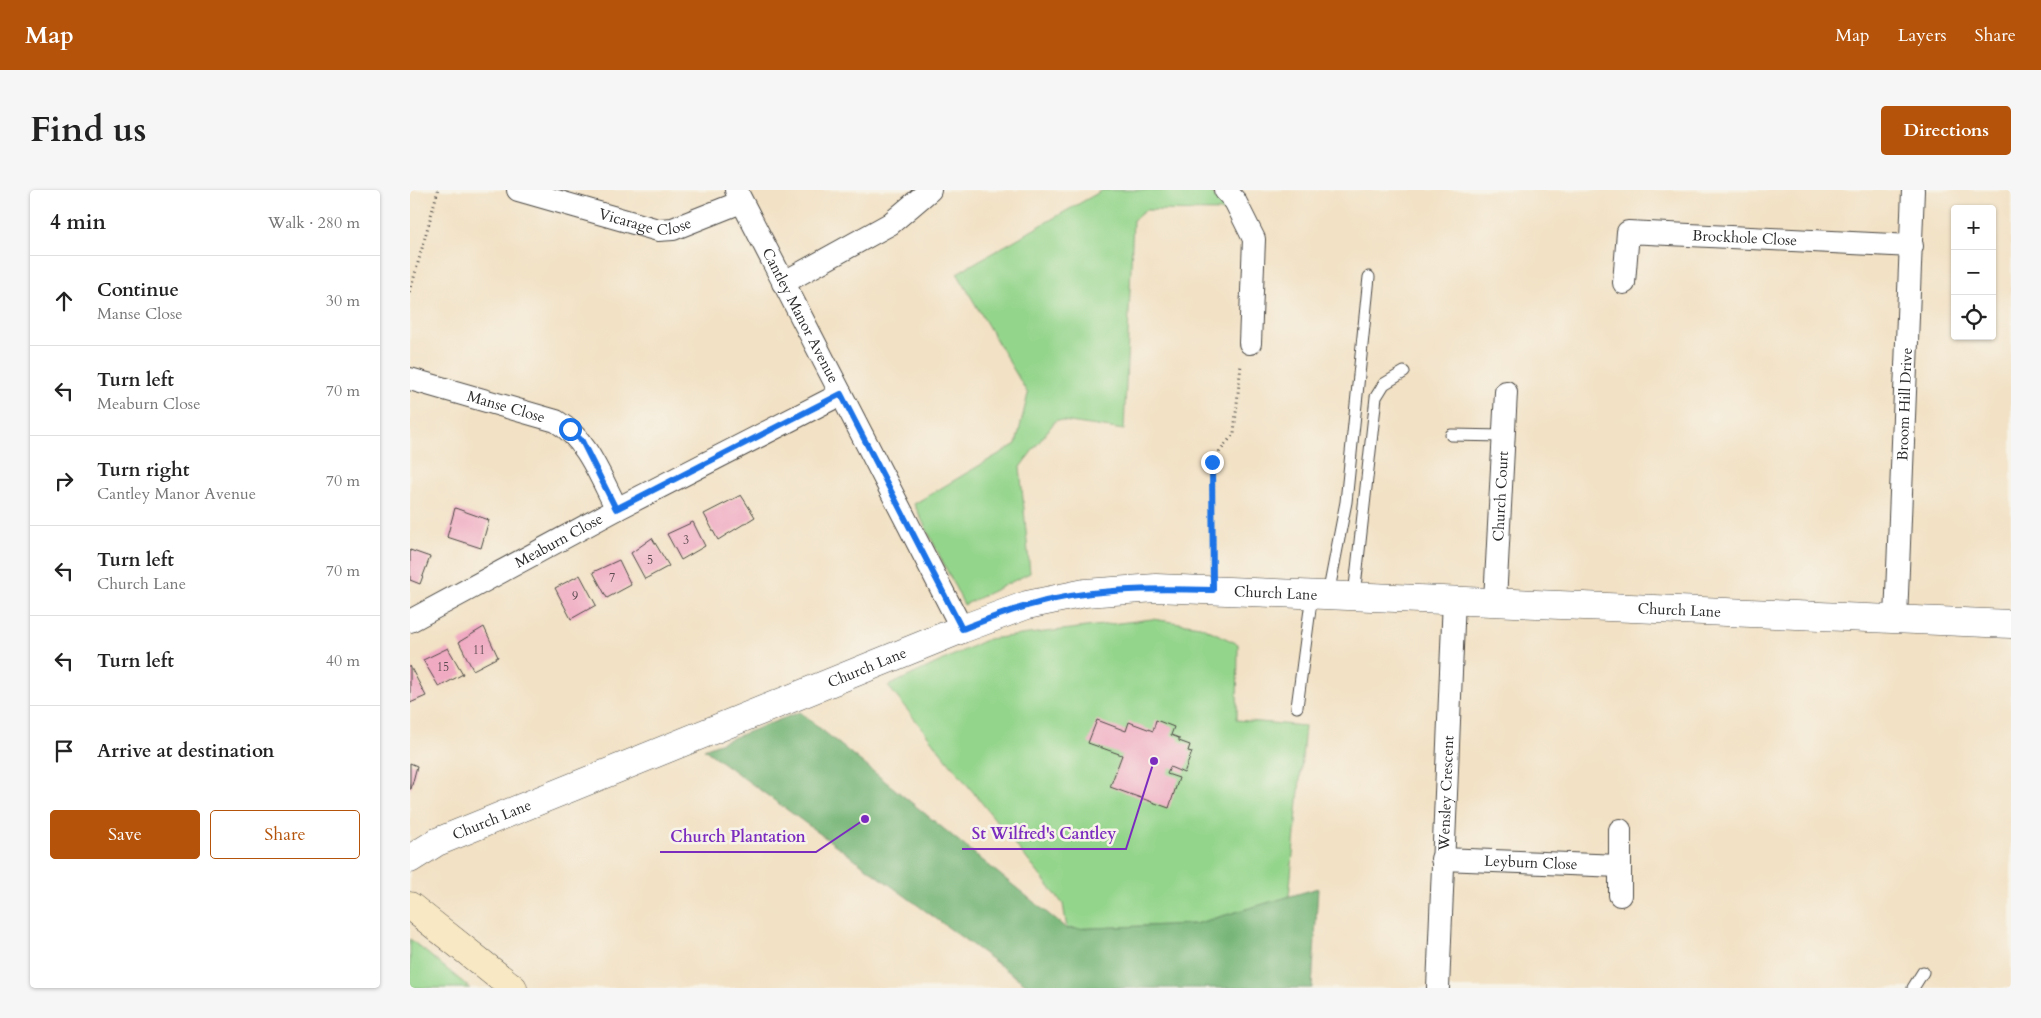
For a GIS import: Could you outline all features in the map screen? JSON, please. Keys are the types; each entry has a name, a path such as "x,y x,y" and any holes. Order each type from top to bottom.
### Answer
{"main road":[{"path":"410,906 513,988"}],"street":[{"name":"Vicarage Close","path":"518,190 658,230 673,229 738,196"},
{"path":"783,283 890,224 930,190"},
{"path":"1226,190 1235,201 1254,239 1250,343"},
{"name":"Broom Hill Drive","path":"1896,620 1913,190"},
{"name":"Cantley Manor Avenue","path":"738,196 962,629"},
{"name":"Brockhole Close","path":"1624,283 1628,232 1912,246"},
{"name":"Manse Close","path":"410,379 556,421 570,429 582,441 616,509"},
{"name":"Church Court","path":"1496,601 1506,392"},
{"name":"Meaburn Close","path":"410,621 616,509 841,394"},
{"name":"Church Lane","path":"410,859 446,838 962,629 1027,605 1085,593 1156,588 1454,599 2011,624"},
{"name":"Wensley Crescent","path":"1438,988 1454,599"},
{"path":"1620,830 1620,895"},
{"name":"Leyburn Close","path":"1442,859 1620,866"}],"lane":[{"path":"1331,595 1346,502 1369,277"},
{"path":"1297,707 1331,595 1376,397 1384,384 1404,372"},
{"path":"1450,435 1504,436"},
{"path":"1913,988 1922,972"}],"path":[{"path":"410,292 438,190"},
{"path":"1213,590 1212,462 1234,433 1242,352 1250,343"}],"green space":[{"path":"1103,190 1209,190 1227,211 1146,210 1133,220 1124,430 1056,420 1020,467 1030,573 964,605 914,504 1016,444 1028,394 957,273"},
{"path":"1152,619 1200,626 1238,644 1237,720 1305,726 1289,897 1195,924 1067,929 1063,904 888,686 988,639"},
{"path":"800,712 1067,929 1195,924 1318,888 1312,988 1031,988 704,749"},
{"path":"410,939 470,988 410,988"}],"building":[{"path":"741,495 755,517 718,540 704,514"},
{"path":"455,508 489,520 481,548 447,537"},
{"path":"693,522 705,546 681,560 667,534"},
{"path":"652,538 669,566 645,579 631,553"},
{"path":"410,550 430,557 420,584 410,580"},
{"path":"619,560 631,585 607,598 593,572"},
{"path":"580,575 596,605 571,619 555,588"},
{"path":"484,627 498,657 473,670 459,642"},
{"path":"448,648 463,674 439,687 423,660"},
{"path":"410,666 426,696 410,703"},
{"path":"1097,720 1126,731 1129,722 1153,731 1156,720 1174,727 1171,735 1179,738 1179,741 1190,745 1188,751 1192,752 1184,773 1170,767 1167,774 1179,778 1169,808 1110,787 1122,755 1088,743"},
{"path":"410,763 417,766 411,789 410,789"}],"place":[{"name":"St Wilfred's Cantley","path":"1154,761"},
{"name":"Church Plantation","path":"865,819"}],"route":[{"path":"570,429 582,441 616,509 841,394 962,629 1027,605 1085,593 1156,588 1213,590 1212,462"}]}
